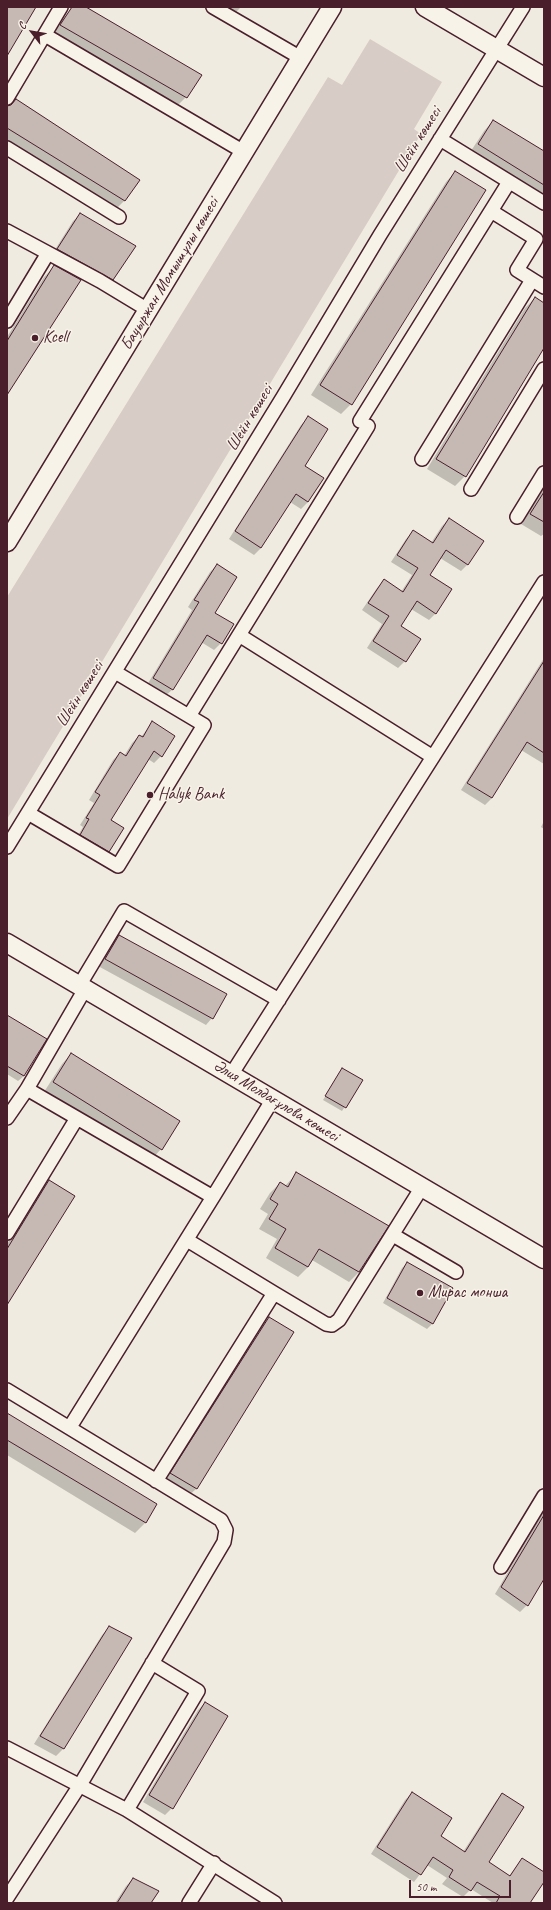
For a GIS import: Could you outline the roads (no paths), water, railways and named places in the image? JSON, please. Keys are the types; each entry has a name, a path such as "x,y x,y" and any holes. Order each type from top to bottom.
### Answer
{"street":[{"path":"7,98 61,7"},
{"path":"213,7 301,58"},
{"name":"Бауыржан Момышұлы көшесі","path":"7,542 332,7"},
{"path":"425,7 544,77"},
{"name":"Шейн көшесі","path":"7,847 283,398 380,235 523,7"},
{"path":"45,35 244,152"},
{"path":"440,140 544,203"},
{"path":"7,148 119,217"},
{"path":"188,716 239,635 509,182"},
{"path":"491,211 536,239 516,270 544,287"},
{"path":"7,231 148,310"},
{"path":"7,321 48,253"},
{"path":"422,459 532,280"},
{"path":"471,489 544,369"},
{"path":"517,517 544,473"},
{"path":"231,1075 544,582"},
{"path":"239,635 433,757"},
{"path":"28,813 118,866 204,725 115,672"},
{"path":"7,1118 27,1089 124,911 278,1000"},
{"name":"Әлия Молдағұлова көшесі","path":"7,943 544,1259"},
{"path":"27,1089 213,1197"},
{"path":"70,1428 273,1099"},
{"path":"7,1233 77,1118"},
{"path":"187,1240 326,1324 332,1325 339,1320 422,1188"},
{"path":"393,1235 456,1272"},
{"path":"156,1481 274,1293"},
{"path":"7,1390 221,1520 226,1530 224,1542 80,1785 7,1898"},
{"path":"501,1567 544,1496"},
{"path":"127,1810 198,1691 152,1662"},
{"path":"7,1748 127,1810 274,1903"},
{"path":"189,1903 214,1864"}],"place":[{"name":"Kcell","path":"35,338"},
{"name":"Halyk Bank","path":"150,795"},
{"name":"Мирас монша","path":"420,1293"}]}
